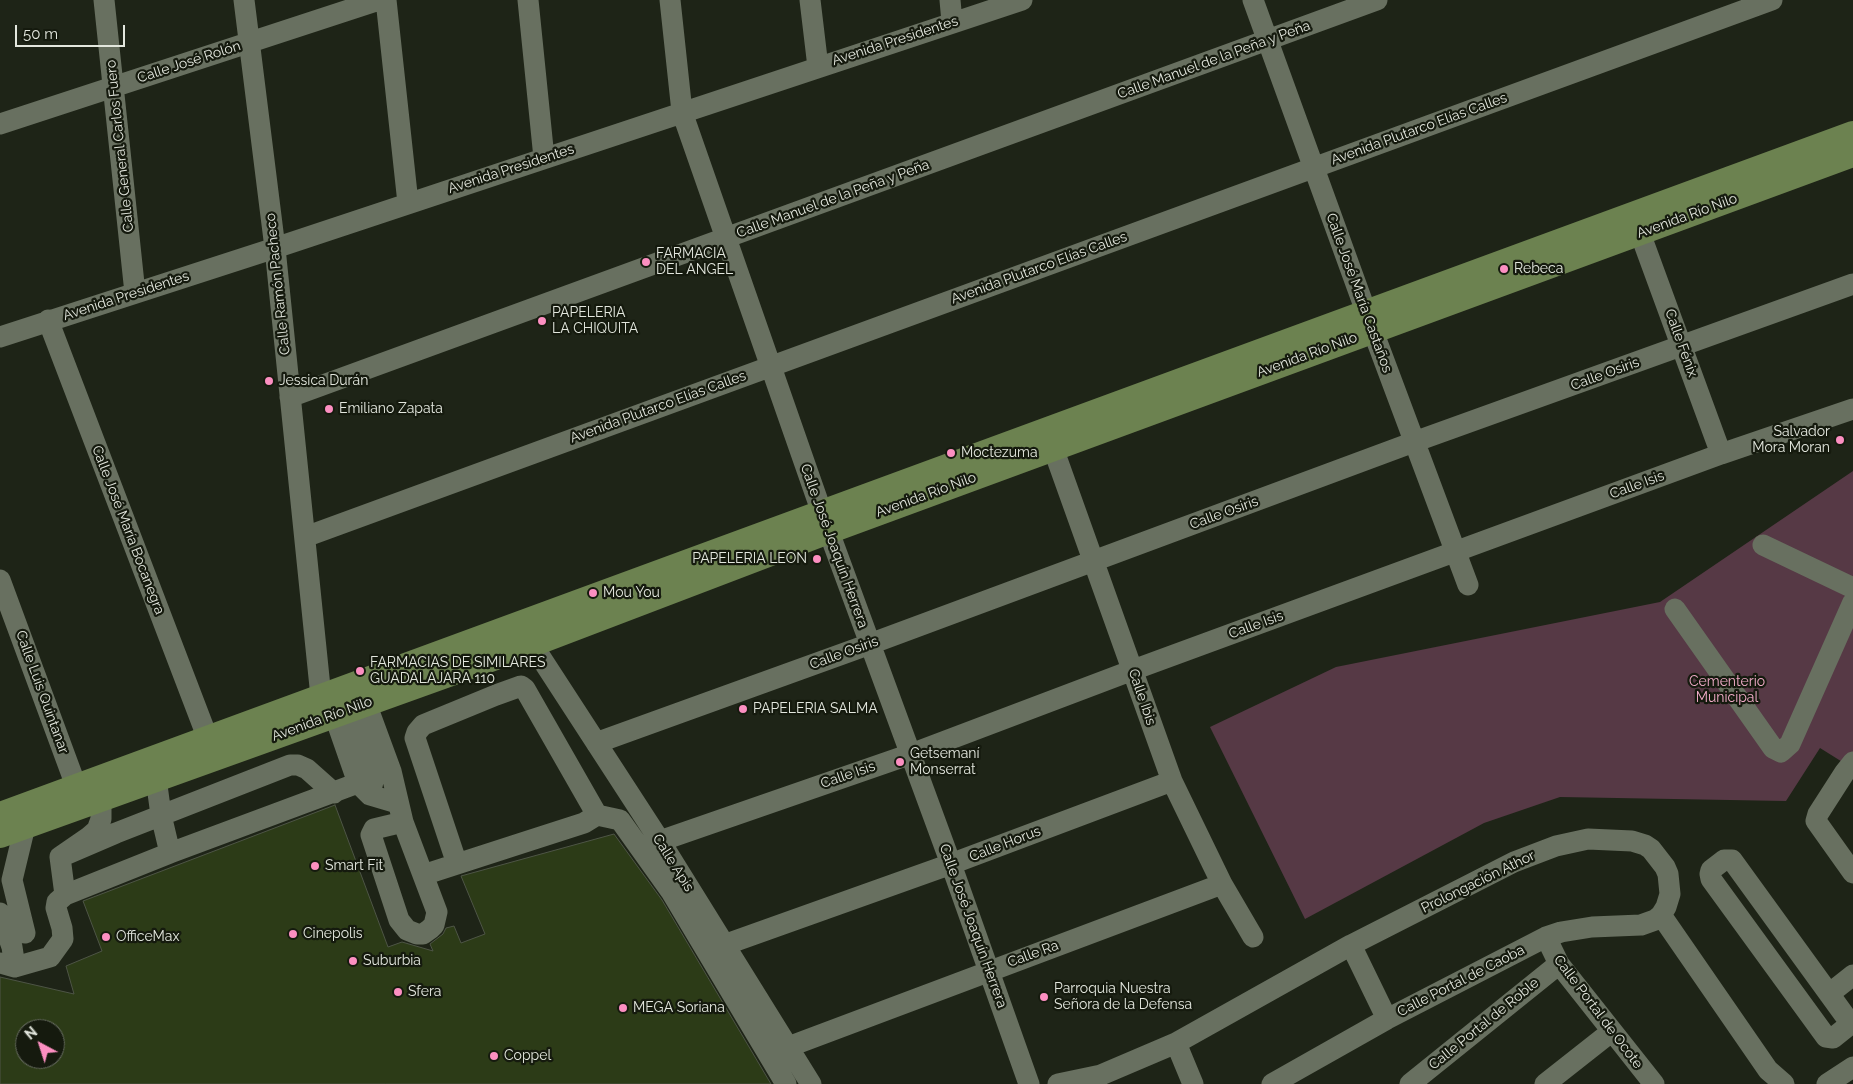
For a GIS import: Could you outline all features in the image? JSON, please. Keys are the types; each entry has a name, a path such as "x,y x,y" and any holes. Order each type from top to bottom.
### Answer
{"main road":[{"name":"Avenida Río Nilo","path":"0,835 25,826 208,739 347,707 532,644 825,522 1053,448 1853,134"},
{"name":"Avenida Río Nilo","path":"0,815 87,797 156,778 347,707 825,522 1370,322 1640,233 1853,154"}],"street":[{"name":"Calle General Carlos Fuero","path":"104,0 135,293"},
{"name":"Calle Ramón Pacheco","path":"244,0 274,248 305,537 347,707"},
{"name":"Calle José Rolón","path":"0,124 379,0"},
{"path":"386,0 408,203"},
{"path":"528,0 544,158"},
{"name":"Calle José Joaquín Herrera","path":"670,0 682,112 825,522 951,864 1029,1084"},
{"path":"810,0 818,67"},
{"path":"950,0 952,22"},
{"name":"Avenida Presidentes","path":"0,336 274,248 1022,0"},
{"name":"Calle José María Castaños","path":"1253,0 1468,586"},
{"name":"Calle Manuel de la Peña y Peña","path":"290,398 1377,0"},
{"name":"Avenida Plutarco Elías Calles","path":"305,537 1772,0"},
{"name":"Calle Fénix","path":"1640,233 1722,454"},
{"name":"Calle Osiris","path":"596,743 1094,562 1414,442 1853,284"},
{"name":"Calle José María Bocanegra","path":"48,320 208,739"},
{"name":"Calle Isis","path":"660,841 910,754 1133,670 1722,454 1853,409"},
{"name":"Calle Ibis","path":"1053,448 1172,781 1222,884 1253,937"},
{"path":"1762,545 1853,588"},
{"name":"Calle Luis Quintanar","path":"0,580 87,797"},
{"path":"1675,609 1773,748 1781,752 1790,744 1853,602"},
{"name":"Calle Apis","path":"532,644 660,841 810,1084"},
{"path":"456,864 415,738 417,732 423,725 518,686 525,689 597,815"},
{"path":"347,707 364,789"},
{"path":"347,707 373,750 383,775 398,803 422,875 437,912 430,929 423,934 417,934 408,930 399,920 371,835 372,831 398,803"},
{"path":"1853,762 1844,772 1818,814 1816,821 1853,873"},
{"path":"60,857 290,765 307,768 334,793"},
{"path":"156,778 170,853"},
{"name":"Calle Horus","path":"724,945 951,864 1172,781"},
{"path":"0,914 12,947 7,965 50,957 63,939 56,908 57,902 65,895 170,853 334,793 364,789 398,803"},
{"path":"60,857 90,837 97,830 101,819 87,797"},
{"path":"422,875 584,823 597,815 620,820 672,893 786,1084"},
{"path":"25,826 12,880 25,933"},
{"name":"Prolongación Athor","path":"1058,1084 1102,1079 1176,1042 1351,946 1514,862 1556,846 1588,839 1632,841 1645,846 1657,855 1665,867 1670,883 1670,894 1661,915"},
{"path":"60,857 65,895"},
{"path":"1724,860 1732,860 1779,926 1852,1023 1833,1038 1826,1037 1710,879 1711,870 1724,860"},
{"name":"Calle Ra","path":"788,1047 1222,884"},
{"path":"1661,915 1768,1070 1784,1084"},
{"name":"Calle Portal de Caoba","path":"1272,1084 1387,1019 1546,937 1560,932 1592,926 1641,925 1655,920 1661,915"},
{"path":"1758,943 1779,926"},
{"name":"Calle Portal de Ocote","path":"1546,937 1559,964 1654,1084"},
{"path":"1351,946 1387,1019"},
{"name":"Calle Portal de Roble","path":"1410,1084 1559,964"},
{"path":"1829,994 1853,975"},
{"path":"1545,1084 1612,1032"},
{"path":"1176,1042 1193,1084"},
{"path":"1831,1083 1853,1066"}],"green space":[{"name":"Cementerio Municipal","path":"1853,471 1853,757 1844,763 1820,748 1786,801 1560,797 1484,823 1305,919 1210,727 1336,667 1660,602"}],"building":[{"path":"335,805 388,947 402,942 433,951 430,944 443,934 446,928 454,926 461,943 485,934 461,876 614,834 662,900 771,1084 0,1084 0,977 74,994 66,966 102,951 83,901"}],"place":[{"name":"FARMACIA DEL ANGEL","path":"646,262"},
{"name":"Rebeca","path":"1504,269"},
{"name":"PAPELERIA LA CHIQUITA","path":"542,321"},
{"name":"Jessica Durán","path":"269,381"},
{"name":"Emiliano Zapata","path":"329,409"},
{"name":"Salvador Mora Moran","path":"1840,440"},
{"name":"Moctezuma","path":"951,453"},
{"name":"PAPELERIA LEON","path":"817,559"},
{"name":"Mou You","path":"593,593"},
{"name":"FARMACIAS DE SIMILARES GUADALAJARA 110","path":"360,671"},
{"name":"PAPELERIA SALMA","path":"743,709"},
{"name":"Getsemaní Monserrat","path":"900,762"},
{"name":"Smart Fit","path":"315,866"},
{"name":"Cinepolis","path":"293,934"},
{"name":"OfficeMax","path":"106,937"},
{"name":"Suburbia","path":"353,961"},
{"name":"Sfera","path":"398,992"},
{"name":"Parroquia Nuestra Señora de la Defensa","path":"1044,997"},
{"name":"MEGA Soriana","path":"623,1008"},
{"name":"Coppel","path":"494,1056"}]}
